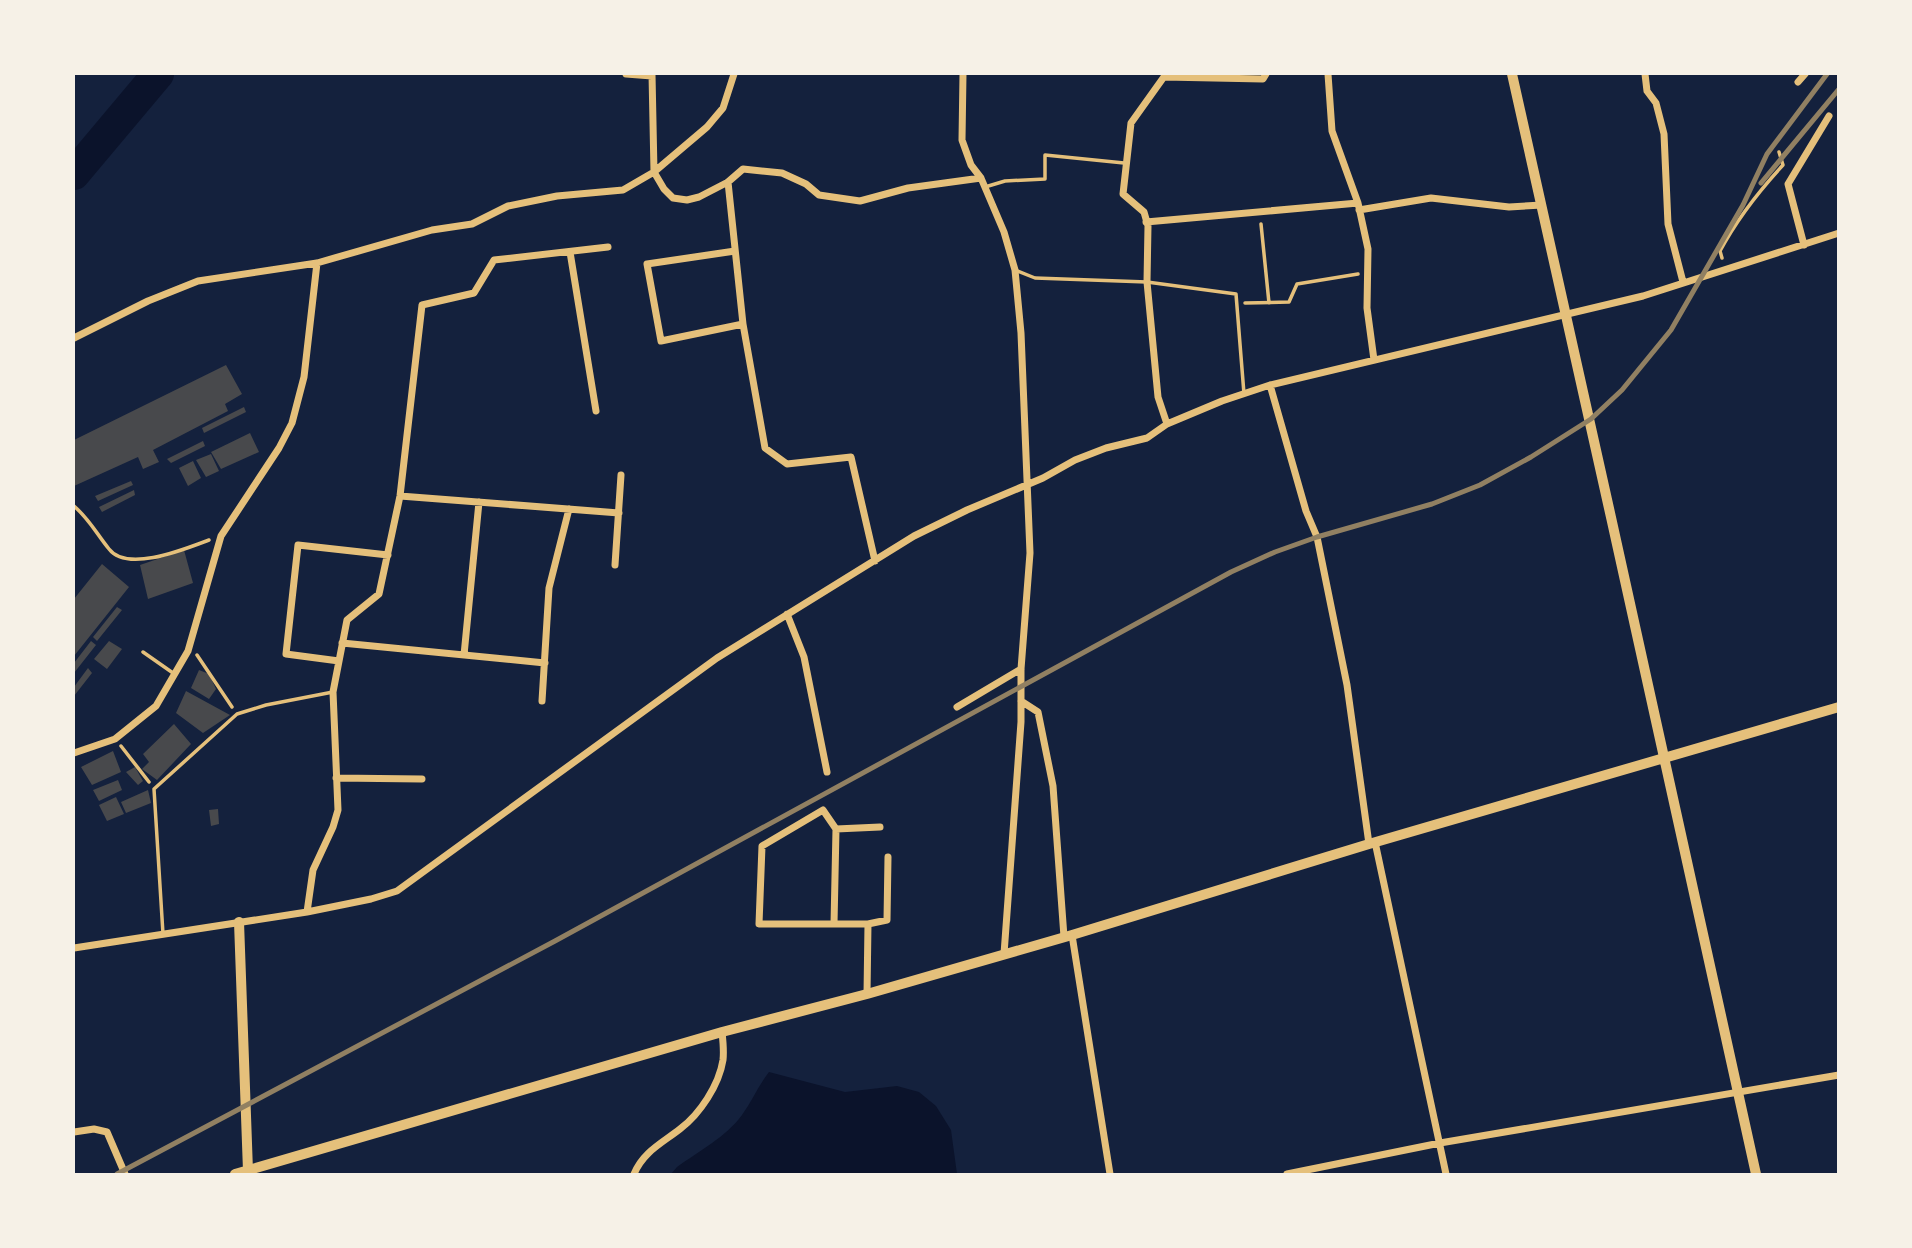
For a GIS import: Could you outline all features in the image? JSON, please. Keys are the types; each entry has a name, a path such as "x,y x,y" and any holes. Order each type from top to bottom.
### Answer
{"street":[{"path":"626,74 652,75 653,172 673,198 687,200 699,197 728,182 743,169 782,173 806,184 819,195 860,201 908,188 981,178"},
{"path":"74,338 148,301 198,281 317,263 432,230 472,224 508,206 556,196 623,190 653,172 707,127 723,108 734,74"},
{"path":"963,74 962,140 971,165 981,178 1004,232 1015,270 1021,333 1030,553 1004,954"},
{"path":"1167,424 1158,397 1147,282 1146,222 1144,212 1123,194 1131,123 1165,75 1263,79 1266,74"},
{"path":"1328,74 1332,131 1358,206 1368,248 1367,308 1374,360"},
{"path":"1512,74 1568,315 1678,829 1756,1174"},
{"path":"1645,74 1647,91 1656,103 1664,134 1668,225 1683,282"},
{"path":"1798,82 1805,74"},
{"path":"1804,245 1788,184 1829,116"},
{"path":"728,182 743,324 765,448 787,464 851,457 875,561"},
{"path":"1146,222 1431,198 1509,206 1542,205"},
{"path":"74,948 307,912 371,900 397,891 717,658 914,536 1075,460 1106,448 1147,438 1167,424 1270,385 1643,296 1839,233"},
{"path":"307,912 313,870 338,810 333,692 342,643 347,620 379,594 400,496 422,305 474,293 494,260 608,247"},
{"path":"735,251 647,264 661,341 743,324"},
{"path":"570,252 596,411"},
{"path":"74,753 115,739 156,706 188,651 221,536 279,448 292,423 304,377 317,263"},
{"path":"1270,385 1306,511 1317,537 1347,685 1372,843 1446,1174"},
{"path":"615,565 621,475"},
{"path":"400,496 618,513"},
{"path":"464,656 479,502"},
{"path":"542,701 549,589 569,509"},
{"path":"339,661 286,654 298,545 388,555"},
{"path":"787,614 804,657 827,772"},
{"path":"342,643 545,663"},
{"path":"957,707 1021,669"},
{"path":"1021,701 1038,712 1053,786 1068,936 1110,1174"},
{"path":"235,1174 722,1032 867,994 1068,936 1372,843 1839,707"},
{"path":"336,778 422,779"},
{"path":"834,924 836,829 823,810 762,846 759,924 834,924 868,924 887,920 888,857"},
{"path":"836,829 880,827"},
{"path":"239,922 248,1171"},
{"path":"867,994 868,924"},
{"path":"634,1174 643,1156 683,1127 706,1101 719,1076 723,1058 722,1032"},
{"path":"1287,1174 1440,1143 1839,1075"},
{"path":"74,1132 94,1129 107,1132 125,1174"}],"lane":[{"path":"985,188 1005,180 1045,179 1045,155 1126,163"},
{"path":"1015,270 1035,278 1147,282 1236,294 1244,394"},
{"path":"143,652 175,675"},
{"path":"163,936 154,789 237,714 266,705 333,692"}],"path":[{"path":"1725,270 1720,251 1758,192 1783,165 1779,152"},
{"path":"1260,212 1269,303"},
{"path":"1236,303 1289,302 1297,284 1368,272"},
{"path":"74,506 99,532 110,551 129,560 136,561 221,536"},
{"path":"198,655 237,714"},
{"path":"115,739 154,789"}],"water":[{"path":"769,1072 845,1092 897,1086 919,1092 936,1106 951,1130 957,1174 671,1174 736,1123"}],"building":[{"path":"226,365 242,394 225,404 228,411 153,450 159,462 143,469 138,457 74,486 74,440"},
{"path":"244,407 246,412 204,433 202,428"},
{"path":"250,433 259,452 221,469 211,452"},
{"path":"203,441 205,446 171,463 167,459"},
{"path":"211,454 219,471 206,477 196,460"},
{"path":"193,461 201,478 188,486 179,468"},
{"path":"131,481 133,485 98,501 95,496"},
{"path":"134,490 135,495 102,512 99,507"},
{"path":"184,550 193,583 148,599 140,565"},
{"path":"102,564 129,587 74,656 74,599"},
{"path":"117,607 122,610 97,641 93,637"},
{"path":"91,641 96,645 74,673 74,663"},
{"path":"109,641 122,649 107,669 94,659"},
{"path":"88,668 92,673 74,696 74,687"},
{"path":"199,670 209,674 216,689 209,699 191,688"},
{"path":"186,691 230,715 203,733 176,713"},
{"path":"174,724 191,744 157,780 142,769 149,762 143,754"},
{"path":"113,751 121,772 92,785 81,767"},
{"path":"135,767 143,781 138,785 126,772"},
{"path":"118,780 122,790 99,801 93,790"},
{"path":"148,790 151,803 126,813 121,802"},
{"path":"116,797 124,814 107,821 99,805"},
{"path":"218,809 219,824 211,826 209,810"}],"waterway":[{"path":"74,174 158,74"}],"railway":[{"path":"117,1174 555,941 1231,572 1317,537 1432,504 1480,485 1591,419 1622,390 1671,330 1743,205 1767,154 1827,74"},
{"path":"1761,183 1839,89"}]}
